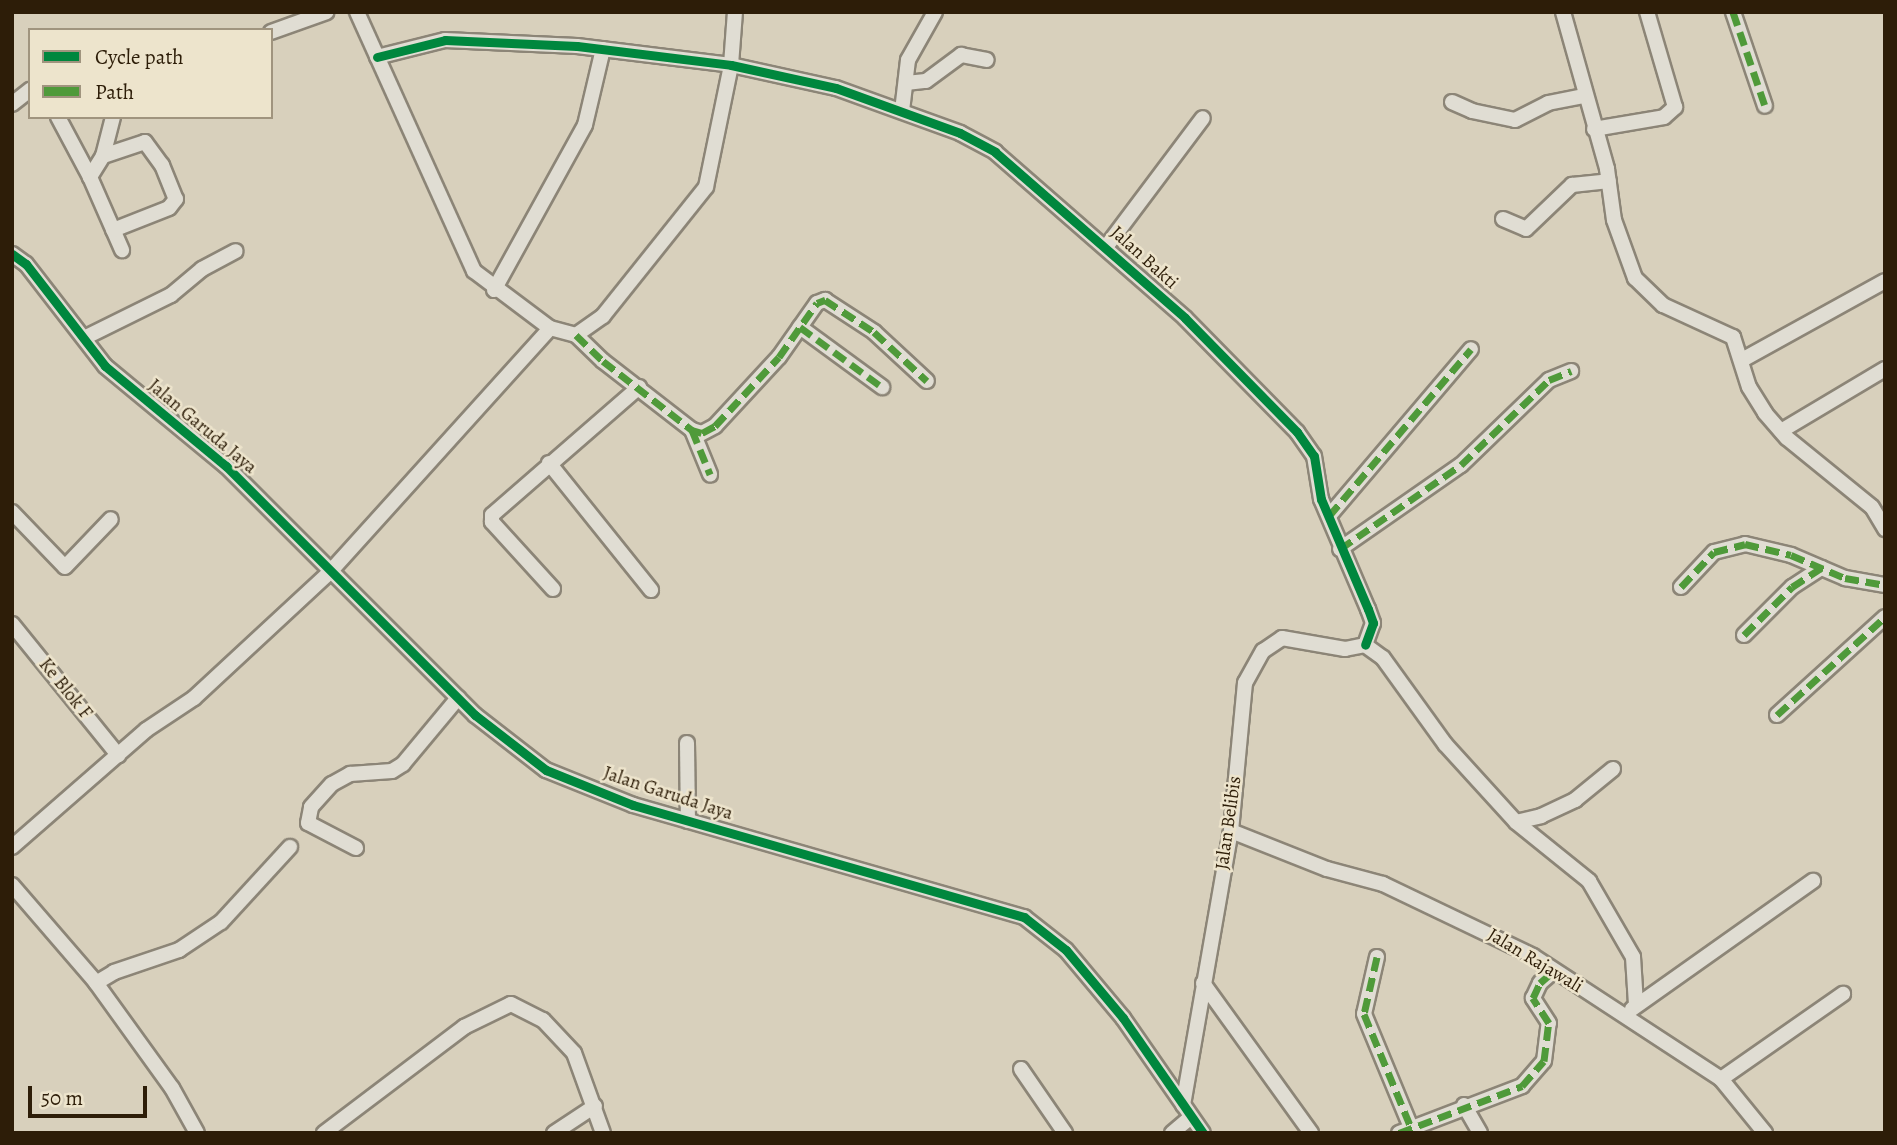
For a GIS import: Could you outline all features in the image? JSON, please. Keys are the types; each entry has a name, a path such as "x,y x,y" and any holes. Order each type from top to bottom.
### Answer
{"street":[{"path":"273,31 327,12"},
{"path":"357,12 474,271 494,290 550,328 576,335 692,429 702,433 715,426 779,357 817,303 825,300 836,304 903,356 927,380"},
{"path":"576,335 603,316 706,187 731,65 735,12"},
{"path":"902,111 908,60 935,12"},
{"path":"1563,12 1609,181 1614,220 1636,278 1663,305 1733,337 1749,387 1781,431 1872,507 1885,529"},
{"path":"1594,129 1664,117 1675,107 1647,12"},
{"path":"1733,12 1765,106"},
{"name":"Jalan Bakti","path":"377,57 445,40 603,49 731,65 835,88 902,111 995,152 1185,318 1297,432 1314,456 1340,549 1373,623 1365,645"},
{"path":"494,290 586,125 603,49"},
{"path":"905,83 926,81 961,55 987,60"},
{"path":"12,104 28,92"},
{"path":"1452,102 1472,111 1515,120 1548,103 1584,96"},
{"path":"1106,247 1203,118"},
{"path":"59,119 90,177 122,250"},
{"path":"90,177 103,156 112,119"},
{"path":"103,156 145,142 162,165 176,199 169,208 113,230"},
{"path":"1503,219 1526,229 1572,186 1609,181"},
{"path":"84,338 171,295 202,269 236,251"},
{"name":"Jalan Garuda Jaya","path":"12,254 26,264 84,338 128,388 226,466 329,573 458,698 546,770 633,805 1024,917 1066,950 1123,1018 1203,1133"},
{"path":"1742,360 1885,282"},
{"path":"800,327 882,387"},
{"path":"12,847 118,754 194,698 329,573 550,328"},
{"path":"1329,516 1471,349"},
{"path":"1781,431 1885,369"},
{"path":"1340,549 1461,465 1549,380 1571,371"},
{"path":"553,589 492,522 496,508 639,387"},
{"path":"692,429 710,474"},
{"path":"549,463 651,590"},
{"path":"12,512 65,567 111,519"},
{"path":"1681,587 1714,552 1745,544 1885,585"},
{"path":"1744,635 1792,587 1821,568"},
{"path":"1777,715 1885,617"},
{"name":"Ke Blok F","path":"12,624 118,754"},
{"name":"Jalan Belibis","path":"1187,1111 1203,983 1230,831 1245,683 1263,651 1282,638 1345,649 1365,645"},
{"path":"1365,645 1383,658 1445,744 1516,822 1589,881 1612,915 1633,957 1631,1010"},
{"path":"356,848 308,823 311,807 332,784 351,774 393,771 458,698"},
{"path":"687,743 688,821"},
{"path":"1516,822 1541,816 1575,800 1614,769"},
{"name":"Jalan Rajawali","path":"1230,831 1327,869 1383,884 1507,942 1554,971 1631,1010 1721,1079 1765,1133"},
{"path":"96,983 114,972 179,950 221,922 290,847"},
{"path":"1631,1010 1813,881"},
{"path":"12,886 96,983 172,1088 197,1133"},
{"path":"1377,957 1364,1014 1405,1129 1464,1105 1522,1086 1544,1061 1549,1023 1533,998 1540,983 1554,971"},
{"path":"1203,983 1306,1131"},
{"path":"1721,1079 1843,994"},
{"path":"324,1133 464,1027 511,1004 543,1020 574,1054 603,1133"},
{"path":"1021,1069 1065,1133"},
{"path":"1464,1105 1480,1133"},
{"path":"554,1133 595,1106"},
{"path":"1172,1133 1187,1111"}],"marked path":[{"path":"1733,12 1765,106"},
{"path":"576,335 603,361 692,430 702,433 715,426 779,357 817,303 825,300 874,332 927,381"},
{"path":"800,327 882,387"},
{"path":"1329,516 1471,349"},
{"path":"1340,549 1461,465 1549,380 1571,371"},
{"path":"692,430 710,474"},
{"path":"1681,587 1714,552 1745,544 1791,555 1845,578 1885,585"},
{"path":"1744,635 1792,587 1821,568"},
{"path":"1777,715 1885,617"},
{"path":"1377,957 1364,1014 1410,1125"},
{"path":"1399,1133 1522,1086 1544,1061 1549,1023 1533,998 1540,983 1554,971"}],"cycle path":[{"path":"377,57 445,40 577,46 731,65 836,88 960,133 995,152 1185,318 1297,432 1314,456 1321,499 1373,623 1365,645"},
{"path":"12,254 26,264 105,366 226,466 475,715 546,770 633,805 1024,917 1066,950 1123,1018 1203,1133"}]}
